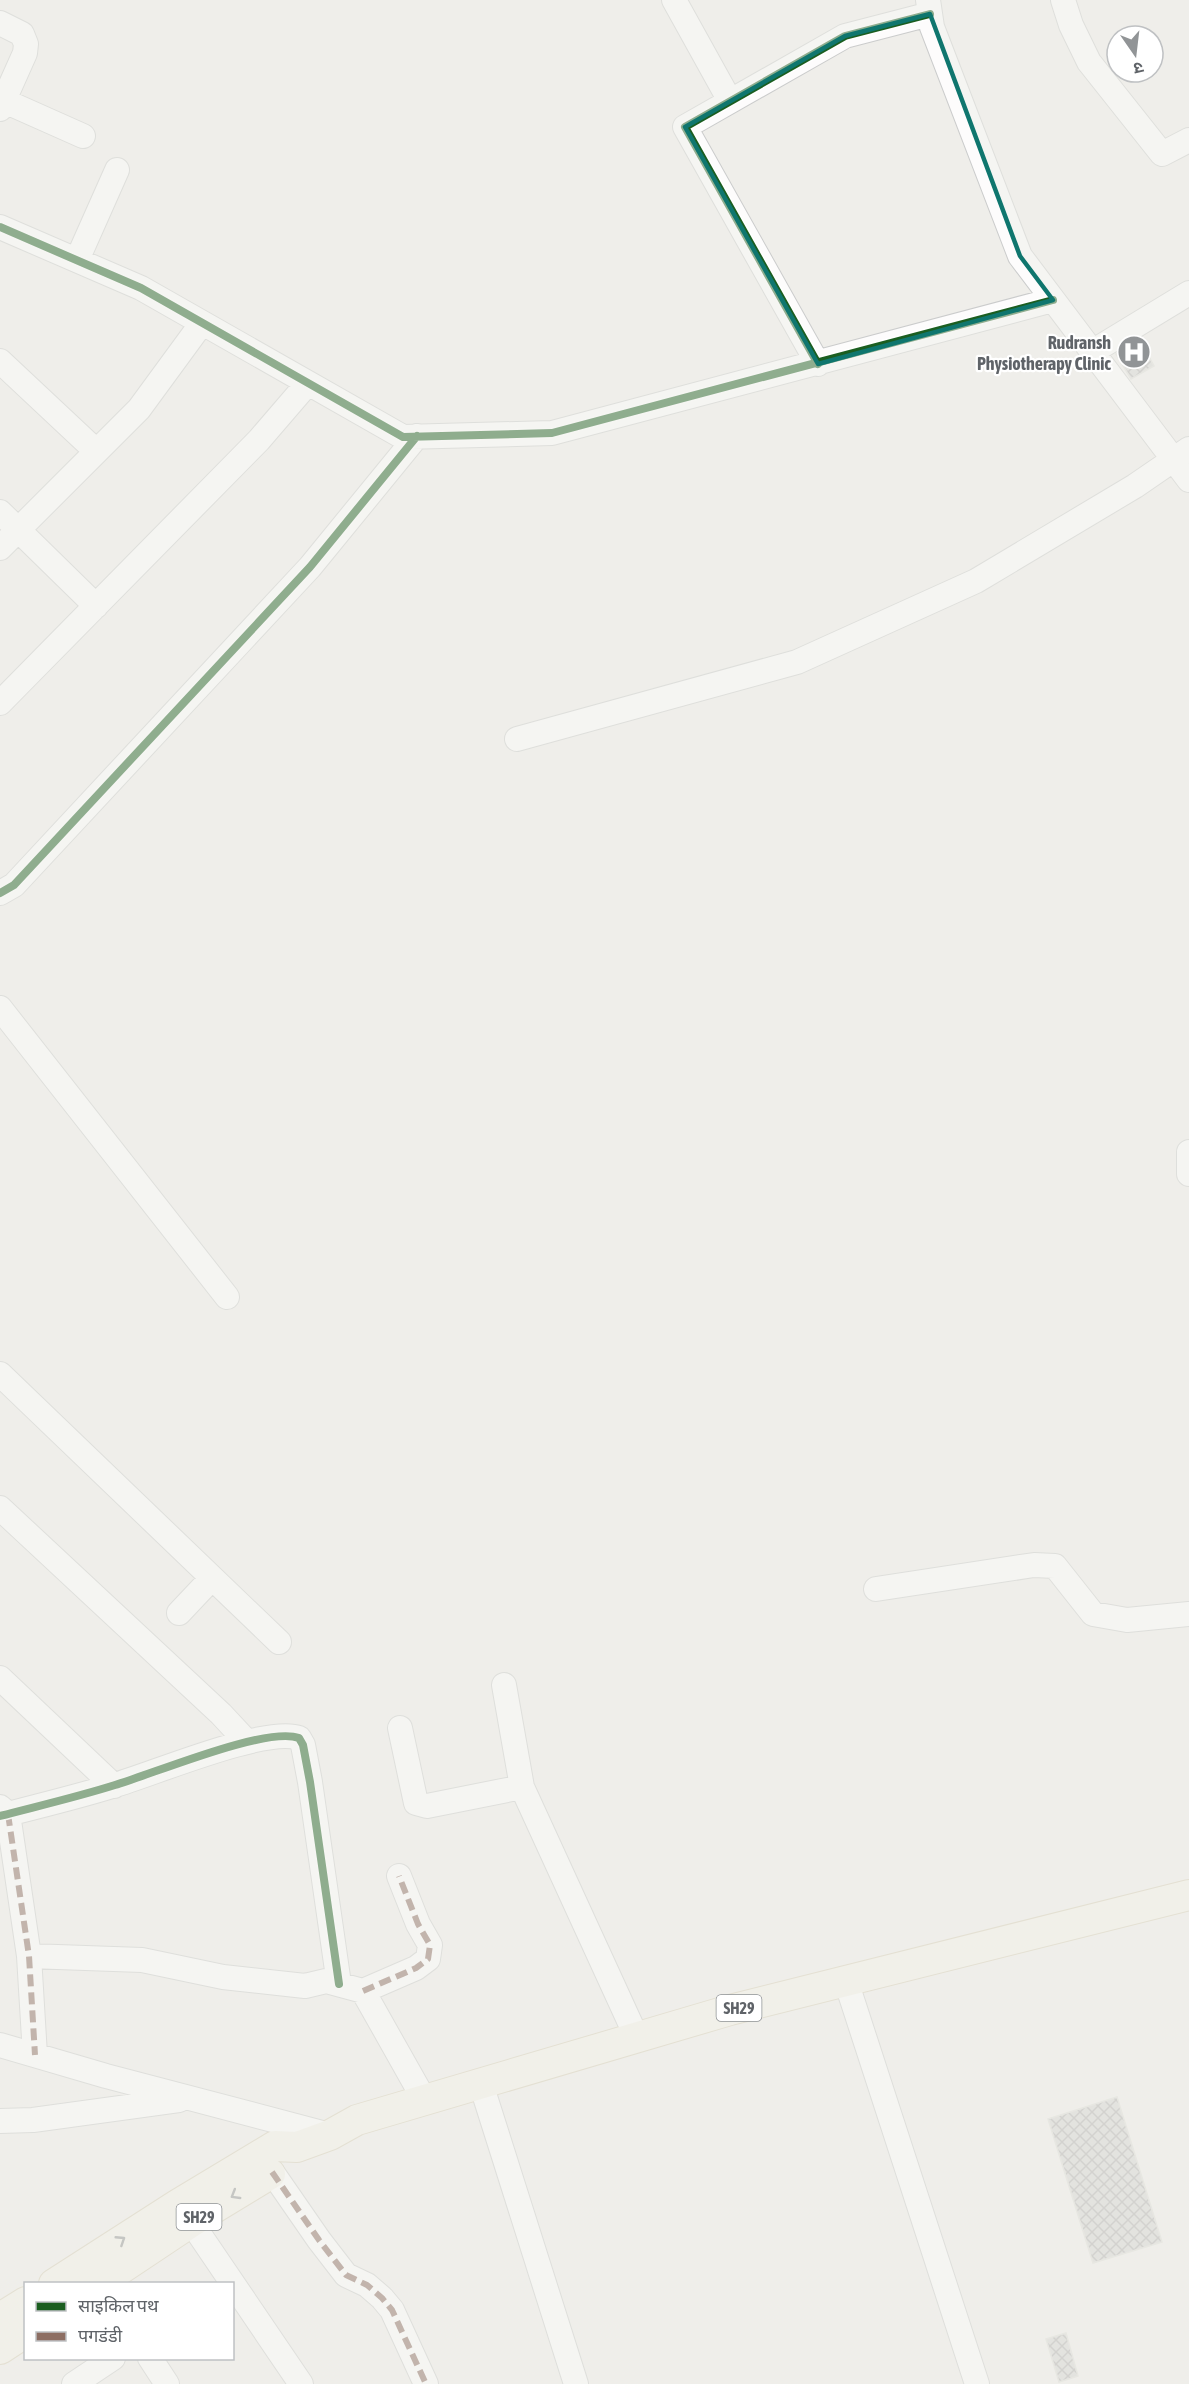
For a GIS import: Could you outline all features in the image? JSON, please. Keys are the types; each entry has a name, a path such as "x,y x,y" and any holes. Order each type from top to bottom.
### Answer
{"main road":[{"name":"SH29","path":"92,2277 191,2222 272,2172 287,2161 297,2147 330,2135 357,2120 730,2010 1189,1895"},
{"path":"60,2282 92,2277 177,2205 275,2146 297,2147"},
{"path":"0,2318 24,2302"},
{"path":"0,2349 24,2333"}],"street":[{"path":"674,0 730,101"},
{"path":"1063,0 1071,25 1089,62 1162,154 1189,141"},
{"path":"818,364 685,127 845,36 929,7 936,38 1020,256 1092,352 1181,454 1189,480"},
{"path":"0,23 22,34 26,44 25,53 1,103 83,136"},
{"path":"77,260 117,170"},
{"path":"0,227 141,288 403,437 552,433 1053,300"},
{"path":"1092,352 1189,293"},
{"path":"0,548 139,409 202,323"},
{"path":"0,361 96,451"},
{"path":"0,703 259,440 308,383"},
{"path":"0,893 14,885 294,584 417,436"},
{"path":"517,739 796,662 976,581 1135,486 1181,454"},
{"path":"0,512 96,606"},
{"path":"0,1008 226,1297"},
{"path":"1189,1152 1189,1174"},
{"path":"0,1374 279,1642"},
{"path":"1,1510 204,1698 247,1742"},
{"path":"876,1589 1034,1565 1056,1566 1093,1614 1127,1620 1189,1614"},
{"path":"179,1613 212,1578"},
{"path":"0,1678 114,1786"},
{"path":"504,1685 522,1787 637,2038"},
{"path":"400,1728 417,1803 427,1806 522,1787"},
{"path":"35,2055 29,1956 3,1812 114,1786 247,1742 288,1734 299,1738 303,1745 326,1884 339,1984"},
{"path":"29,1956 142,1960 223,1977 305,1986 326,1981 363,1991 416,1968 428,1959 430,1945 418,1924 399,1876"},
{"path":"846,1981 977,2384"},
{"path":"363,1991 425,2100"},
{"path":"0,2045 330,2135"},
{"path":"481,2084 576,2384"},
{"path":"0,2121 33,2120 190,2098"},
{"path":"272,2172 346,2275 367,2285 392,2310 426,2384"},
{"path":"191,2222 232,2282"},
{"path":"234,2285 301,2384"},
{"path":"74,2384 110,2360"},
{"path":"151,2360 167,2384"}],"highlighted area":[{"path":"930,14 1020,256 1053,300 818,364 685,127 845,36"}],"building":[{"path":"1140,340 1154,366 1131,379 1116,354"},
{"path":"1117,2097 1162,2242 1093,2263 1048,2119"},
{"path":"1066,2333 1078,2376 1059,2382 1046,2339"}],"marked path":[{"path":"8,1814 29,1956 35,2055"},
{"path":"363,1991 416,1968 428,1959 430,1945 418,1924 399,1876"},
{"path":"272,2172 346,2275 367,2285 392,2310 426,2384"}],"cycle path":[{"path":"818,364 685,127 845,36 930,14"},
{"path":"0,227 141,288 403,437 552,433 1053,300"},
{"path":"0,893 14,885 310,567 417,436"},
{"path":"0,1816 101,1789 236,1745 283,1736 299,1738 303,1745 310,1782 339,1984"}],"place":[{"name":"Rudransh Physiotherapy Clinic","path":"1134,352"}]}
